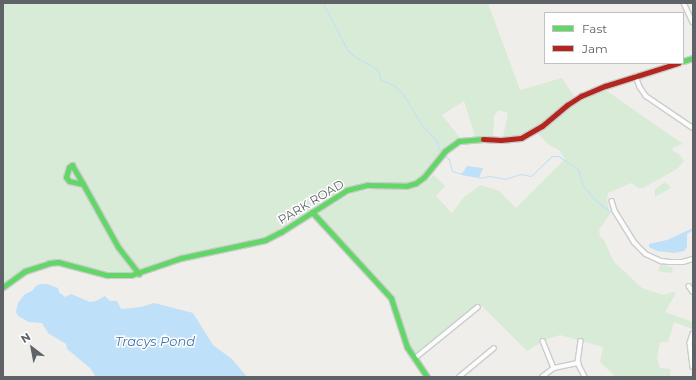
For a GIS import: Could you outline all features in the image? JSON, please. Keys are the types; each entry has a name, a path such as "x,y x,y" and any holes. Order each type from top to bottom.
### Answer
{"main road":[{"name":"PARK ROAD","path":"3,287 25,271 49,262 58,262 106,275 120,276 139,274 181,258 265,240 281,232 338,195 356,188 373,185 406,186 416,183 424,177 445,151 459,141 476,138 510,140 526,136 581,96 605,86 675,64"},
{"path":"83,184 118,247 139,274"},
{"path":"312,212 386,290 407,347 426,377"}],"street":[{"path":"684,3 693,22"},
{"path":"636,76 640,87 646,96 693,128"},
{"path":"612,201 615,211 634,242 646,254 661,261 670,262 683,262 693,259"},
{"path":"689,286 693,292"},
{"path":"414,359 478,307"},
{"path":"693,334 690,344 693,367"},
{"path":"543,341 554,368"},
{"path":"581,341 578,363 585,377"},
{"path":"459,377 494,348"},
{"path":"542,377 554,368 578,363"}],"green space":[{"path":"3,3 488,3 520,90 562,78 574,96 537,127 522,136 503,137 508,113 499,110 494,116 493,137 475,136 464,101 442,115 460,138 446,147 429,171 418,180 405,183 374,182 350,187 338,192 263,238 187,254 132,273 116,273 62,261 43,261 25,269 3,284"},
{"path":"604,89 683,144 672,148 673,151 680,155 684,161 677,169 643,188 638,188 631,183 608,193 607,200 610,214 599,230 600,237 604,240 614,262 642,288 663,295 673,292 676,293 665,312 693,322 692,329 674,322 668,342 660,342 657,358 660,368 670,369 670,377 616,377 600,362 603,347 560,335 545,340 527,351 479,303 414,355 390,291 318,213 353,193 373,189 412,189 423,184 434,175 445,186 436,196 452,213 465,196 481,185 499,191 516,208 565,159 559,150 549,145 538,134 574,104"},
{"path":"665,182 671,188 655,197 655,189"},
{"path":"660,265 672,267 673,270 671,273 658,271"}],"water":[{"path":"467,166 483,168 479,178 461,175"},
{"path":"693,228 693,230 687,234 687,247 684,251 674,253 657,251 649,247 649,244 667,240"},
{"name":"Tracys Pond","path":"40,284 47,284 58,288 59,292 65,297 71,294 90,302 96,301 105,296 110,301 117,301 121,309 141,307 154,303 193,313 213,345 232,359 247,377 96,377 90,368 67,349 66,344 48,333 42,323 29,322 18,316 16,312 18,303 25,294 32,291"}],"waterway":[{"path":"323,3 348,51 357,58 374,67 379,73 380,79 395,86 402,93 421,124 436,140 440,151"},
{"path":"445,156 449,159 452,171 464,173"},
{"path":"479,178 490,176 505,179 520,174 531,176 552,156 558,156 578,169 583,185 593,198 609,211 612,211"}],"traffic: fast":[{"path":"684,61 693,58"},
{"path":"3,287 25,271 49,263 58,262 107,275 131,275 181,258 265,240 281,232 347,190 367,185 406,186 416,183 424,177 445,151 459,141 483,139"},
{"path":"83,184 69,181 66,177 69,167 72,165 83,184 118,247 139,274"},
{"path":"312,212 391,298 407,347 427,377"}],"traffic: jam":[{"path":"483,139 501,140 521,138 542,126 567,105 581,96 605,86 675,64"}]}
